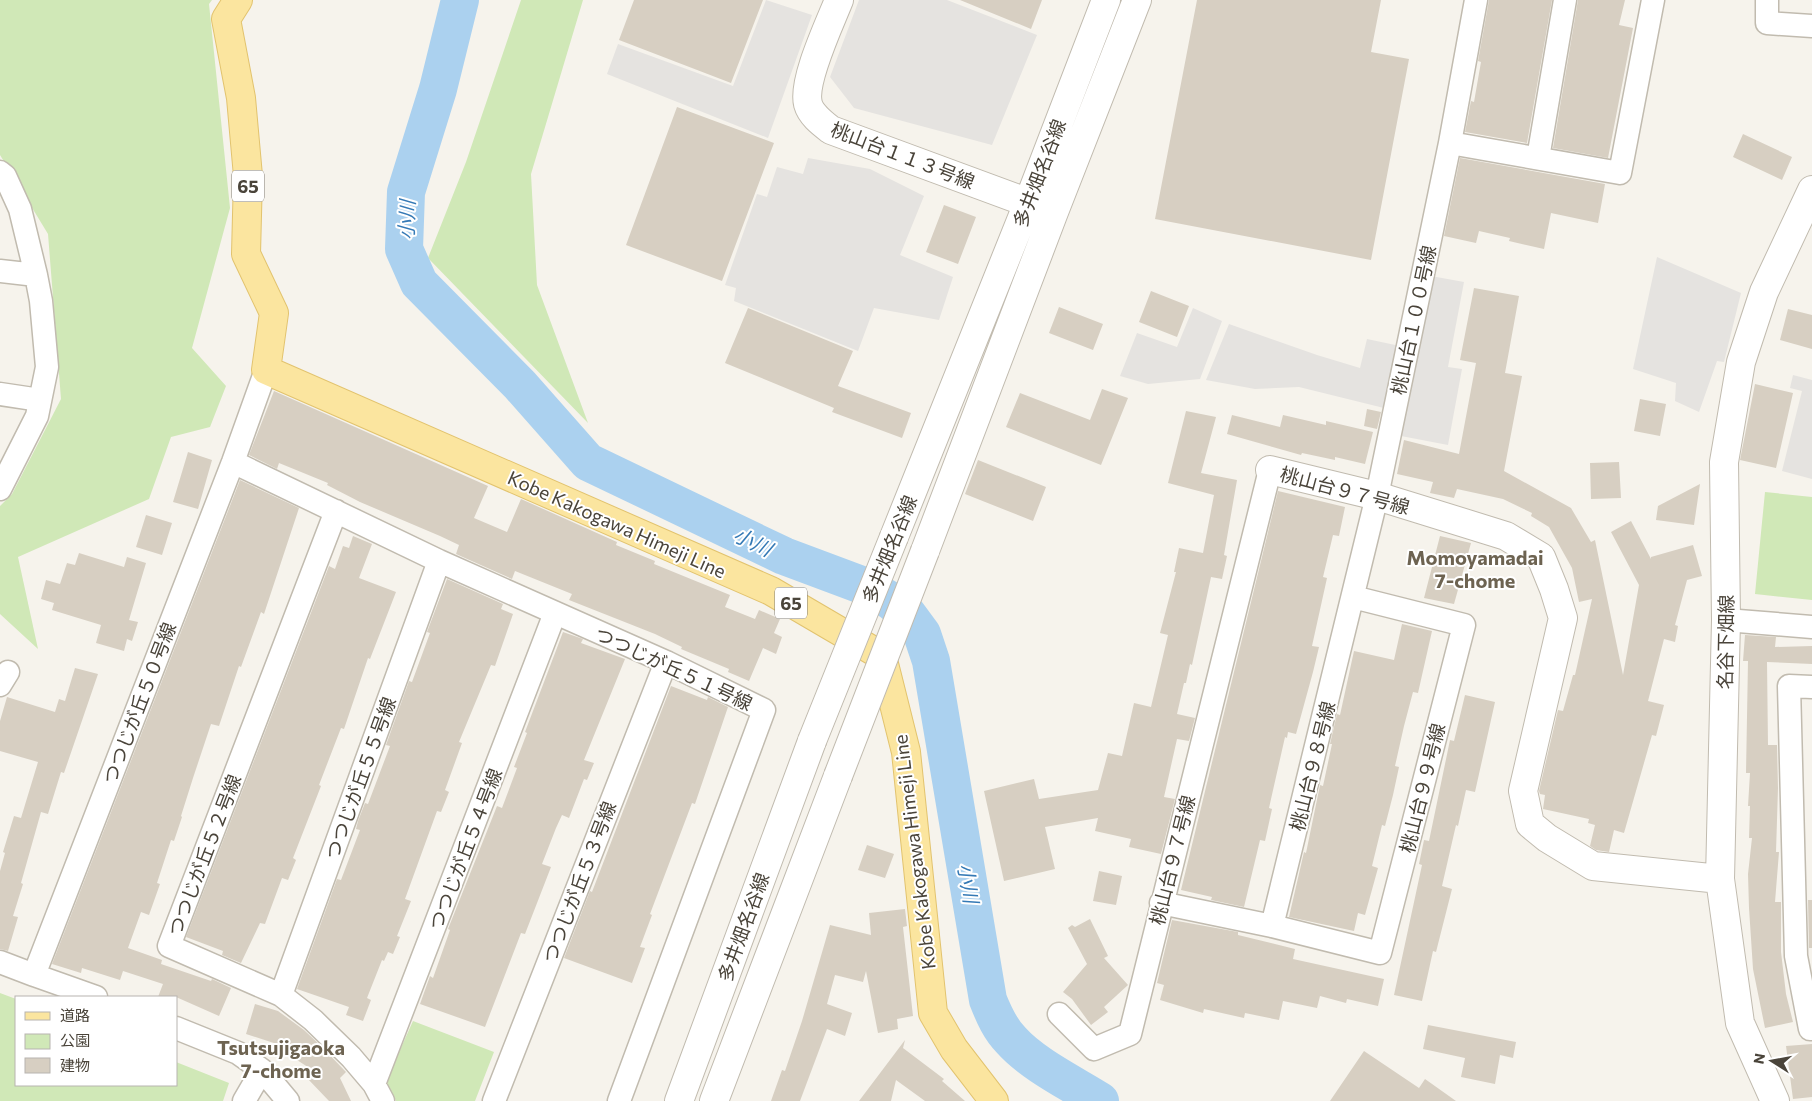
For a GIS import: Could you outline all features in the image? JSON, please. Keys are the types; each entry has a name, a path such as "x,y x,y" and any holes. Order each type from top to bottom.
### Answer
{"main road":[{"name":"65","path":"238,0 226,19 241,98 247,166 246,254 274,313 266,370"},
{"name":"Kobe Kakogawa Himeji Line","path":"266,370 771,591 882,656 906,752 933,1013 954,1049 994,1101"}],"street":[{"name":"桃山台１１３号線","path":"839,0 808,81 808,104 817,118 830,130 1054,212"},
{"name":"多井畑名谷線","path":"679,1101 812,741 1028,203 1106,0"},
{"name":"多井畑名谷線","path":"714,1101 1137,0"},
{"name":"桃山台１００号線","path":"1377,496 1450,143 1476,0"},
{"path":"1538,158 1565,0"},
{"path":"1450,143 1620,173 1653,0"},
{"path":"1767,0 1767,23 1812,26"},
{"path":"0,172 4,176 20,209 36,275 41,301 47,367 38,416 0,489"},
{"name":"名谷下畑線","path":"1775,1101 1740,1023 1720,880 1726,620 1724,462 1741,362 1764,292 1812,190"},
{"path":"0,271 36,275"},
{"name":"つつじが丘５０号線","path":"34,975 233,462 266,370"},
{"path":"0,394 40,400"},
{"name":"つつじが丘５１号線","path":"233,462 439,561 666,662 764,710 619,1101"},
{"name":"桃山台９７号線","path":"1059,1014 1094,1049 1130,1034 1270,470 1377,496 1506,536 1540,557 1554,589 1563,618 1523,791 1530,824 1547,838 1593,866 1720,880"},
{"name":"桃山台９８号線","path":"1272,926 1354,597 1377,496"},
{"name":"つつじが丘５２号線","path":"336,511 169,946 281,995 319,1026 351,1057 378,1092"},
{"name":"つつじが丘５５号線","path":"281,995 439,561"},
{"name":"桃山台９９号線","path":"1272,926 1380,953 1464,625 1354,597"},
{"name":"つつじが丘５４号線","path":"378,1092 555,613"},
{"path":"1726,620 1812,627"},
{"name":"つつじが丘５３号線","path":"494,1101 666,662"},
{"path":"1812,687 1789,686 1796,956 1810,1029 1812,1029"},
{"path":"1161,903 1272,926"},
{"path":"0,962 93,996"},
{"path":"178,1029 238,1053 262,1070 288,1101"},
{"path":"244,1101 262,1070"}],"green space":[{"path":"0,0 212,0 209,4 230,208 192,348 226,386 210,427 171,437 149,499 18,557 38,649 0,614 0,506 12,494 61,399 48,234 0,155"},
{"path":"521,0 583,0 531,174 537,285 588,423 428,258 466,162"},
{"path":"1765,492 1812,497 1812,600 1755,594"},
{"path":"0,993 15,999 15,1086 178,1086 178,1063 229,1083 223,1101 0,1101"},
{"path":"413,1021 494,1052 475,1101 396,1101 386,1081"}],"shaded area":[{"path":"766,0 812,15 768,138 607,74 618,44 733,86"},
{"path":"859,0 947,0 1037,35 992,145 854,108 830,77"},
{"path":"808,158 870,169 924,196 900,255 953,277 939,320 874,308 858,351 734,301 736,288 725,285 757,194 767,197 777,167 803,174"},
{"path":"1657,257 1741,293 1724,362 1717,361 1699,412 1675,401 1676,383 1633,369"},
{"path":"1431,276 1464,282 1448,367 1462,369 1448,445 1401,436"},
{"path":"1193,308 1222,321 1200,379 1148,384 1120,376 1137,333 1177,347"},
{"path":"1229,324 1360,368 1367,339 1400,346 1388,409 1299,387 1255,389 1206,380"},
{"path":"1793,375 1812,380 1812,479 1782,471 1802,391 1790,388"}],"building":[{"path":"634,0 763,0 731,83 619,40"},
{"path":"960,0 1042,0 1031,29"},
{"path":"1197,0 1381,0 1371,52 1409,59 1371,260 1155,219"},
{"path":"1489,0 1552,0 1527,143 1465,132 1471,101 1474,102 1481,62 1478,61"},
{"path":"1578,0 1625,0 1619,25 1633,28 1608,158 1553,148"},
{"path":"677,107 774,143 722,281 626,245"},
{"path":"1743,134 1792,157 1782,180 1733,157"},
{"path":"1460,158 1605,184 1598,223 1551,213 1544,249 1509,241 1510,238 1479,231 1476,243 1444,236"},
{"path":"944,205 976,217 958,264 926,252"},
{"path":"1474,288 1519,296 1505,373 1522,376 1504,471 1571,508 1591,542 1595,540 1623,675 1639,585 1611,532 1631,521 1651,559 1651,557 1693,545 1702,576 1687,580 1675,625 1678,626 1675,642 1664,639 1648,701 1664,705 1656,736 1652,735 1624,833 1614,830 1609,852 1596,850 1590,846 1595,825 1588,823 1589,819 1543,809 1545,795 1540,794 1539,791 1558,710 1563,711 1573,675 1575,675 1592,599 1579,602 1572,568 1549,527 1531,516 1532,513 1503,499 1457,489 1454,498 1430,493 1433,482 1397,474 1404,440 1459,454 1476,363 1460,360"},
{"path":"1151,291 1189,306 1177,337 1139,322"},
{"path":"1059,307 1103,324 1093,350 1049,333"},
{"path":"748,308 853,351 838,386 911,413 902,438 832,412 834,408 725,363"},
{"path":"1788,309 1812,315 1812,349 1780,340"},
{"path":"1755,384 1793,393 1776,468 1740,460"},
{"path":"1102,389 1128,398 1101,465 1006,427 1020,393 1090,420"},
{"path":"274,391 488,486 474,518 507,532 521,499 617,542 616,545 655,561 654,564 730,595 725,607 755,619 759,610 780,619 774,633 782,637 776,654 763,648 749,681 728,672 729,669 681,649 682,647 655,634 569,600 572,594 515,571 512,579 456,554 459,545 360,502 327,485 328,483 279,463 277,469 249,455"},
{"path":"1640,399 1666,404 1660,436 1634,431"},
{"path":"1367,409 1381,412 1377,429 1364,426"},
{"path":"1186,411 1216,417 1201,473 1237,480 1224,555 1227,556 1222,579 1211,577 1192,665 1190,664 1186,683 1184,683 1177,714 1195,718 1189,741 1177,739 1164,797 1175,799 1161,854 1129,847 1131,839 1095,831 1098,818 1045,827 1055,869 1004,881 984,791 1034,779 1039,799 1098,790 1108,753 1122,756 1134,703 1151,707 1168,635 1160,633 1176,572 1174,572 1179,548 1203,553 1214,495 1168,483"},
{"path":"1232,415 1280,427 1283,415 1326,425 1326,421 1373,432 1365,464 1335,457 1335,460 1302,453 1301,455 1227,434"},
{"path":"188,452 212,460 198,509 173,502"},
{"path":"978,460 1046,487 1033,521 965,494"},
{"path":"1619,462 1621,498 1591,499 1590,463"},
{"path":"240,480 299,508 264,614 261,612 241,667 239,666 219,726 211,724 174,841 171,840 157,883 160,884 149,915 141,912 128,948 162,960 161,964 211,981 212,979 231,988 219,1016 178,998 178,996 158,996 163,984 123,971 120,980 82,968 81,973 52,964"},
{"path":"1700,484 1694,525 1656,520 1658,506"},
{"path":"1278,491 1345,507 1339,536 1333,535 1323,577 1327,578 1312,646 1319,647 1313,672 1296,734 1288,732 1287,738 1285,737 1269,808 1272,809 1265,841 1260,840 1244,907 1211,900 1212,897 1181,890"},
{"path":"146,515 172,523 162,555 136,547"},
{"path":"353,536 372,544 359,578 396,592 370,659 368,658 344,729 341,728 319,785 321,786 293,858 296,860 288,880 282,878 265,924 260,923 241,963 222,955 223,951 186,937 329,566 335,569 343,546 349,548"},
{"path":"1440,536 1471,543 1454,604 1424,598"},
{"path":"79,553 124,567 127,557 146,563 129,620 138,622 132,641 127,639 124,651 96,643 101,625 52,610 54,603 41,599 46,580 60,584 67,563 75,565"},
{"path":"447,579 503,604 501,609 513,614 495,666 491,665 459,742 462,743 445,790 449,792 441,812 437,811 405,899 411,901 397,936 400,937 393,954 388,952 384,961 382,960 367,998 371,1000 363,1021 346,1015 349,1007 297,989 337,879 341,880 360,830 356,829 358,821 365,803 368,804 390,746 386,745 409,681 412,682 430,633 427,632"},
{"path":"1402,624 1432,631 1418,693 1413,692 1404,726 1395,766 1399,767 1385,826 1382,825 1372,866 1378,868 1365,915 1358,913 1354,931 1289,917 1304,852 1306,853 1320,785 1323,786 1332,744 1330,744 1337,714 1340,715 1354,651 1394,660"},
{"path":"563,632 583,639 581,643 625,659 584,760 594,763 587,780 584,779 569,818 562,815 556,828 542,864 551,867 525,934 521,933 485,1027 420,1004 430,976 433,978 450,930 448,929 497,806 502,808 517,768 514,767 527,733 525,732"},
{"path":"1745,635 1776,637 1775,647 1812,646 1812,664 1767,662 1768,745 1777,745 1776,852 1779,852 1775,902 1781,902 1781,952 1786,994 1793,1022 1765,1028 1753,969 1749,908 1748,874 1752,838 1749,838 1750,806 1748,806 1750,773 1746,773 1748,661 1743,661"},
{"path":"75,668 98,674 64,773 61,772 48,814 41,812 13,916 18,917 8,951 0,949 0,871 5,853 3,852 14,816 21,818 38,762 0,751 0,721 7,697 55,712 59,699 65,701"},
{"path":"671,686 707,700 708,697 728,707 695,804 692,803 650,914 652,915 640,947 645,948 632,983 564,958 590,891 592,892"},
{"path":"1465,695 1495,702 1475,792 1466,790 1458,826 1456,825 1442,886 1452,889 1436,952 1433,951 1422,1001 1394,995 1422,865 1419,864 1424,840 1429,841 1450,740 1454,741"},
{"path":"867,845 894,854 885,878 858,870"},
{"path":"1099,871 1122,876 1116,905 1093,901"},
{"path":"1808,900 1812,900 1812,948 1809,948"},
{"path":"905,909 907,926 903,927 913,1016 897,1019 898,1029 878,1033 866,971 863,982 835,975 827,1004 852,1013 845,1036 827,1029 800,1101 771,1101 782,1070 785,1071 802,1021 830,925 871,935 869,913"},
{"path":"1090,919 1108,956 1104,958 1128,985 1104,1007 1108,1012 1091,1025 1072,999 1063,992 1087,964 1068,928 1072,925 1075,927"},
{"path":"1172,920 1238,932 1238,935 1295,949 1293,959 1384,979 1378,1006 1347,999 1346,1003 1320,996 1317,1008 1283,1001 1279,1020 1245,1013 1244,1018 1204,1009 1203,1013 1160,1000 1164,985 1157,983"},
{"path":"255,1004 278,1011 304,1030 322,1047 346,1072 340,1078 351,1101 329,1101 307,1078 314,1071 283,1051 286,1047 246,1034"},
{"path":"1428,1025 1516,1042 1513,1058 1500,1055 1495,1084 1461,1077 1465,1058 1423,1049"},
{"path":"905,1040 903,1048 944,1079 942,1081 965,1101 925,1101 896,1080 891,1101 859,1101"},
{"path":"1812,1044 1812,1097 1793,1099 1786,1046"},
{"path":"1364,1051 1419,1088 1425,1079 1456,1101 1330,1101"}],"waterway":[{"name":"小川","path":"460,0 438,89 406,192 404,249 419,283 520,385 588,462 784,556 867,587 891,601 908,615 922,634 931,661 988,1000 1000,1026 1020,1049 1053,1073 1100,1101"}],"district":[{"name":"Momoyamadai 7-chome","path":"1475,568"},
{"name":"Tsutsujigaoka 7-chome","path":"281,1058"}]}
